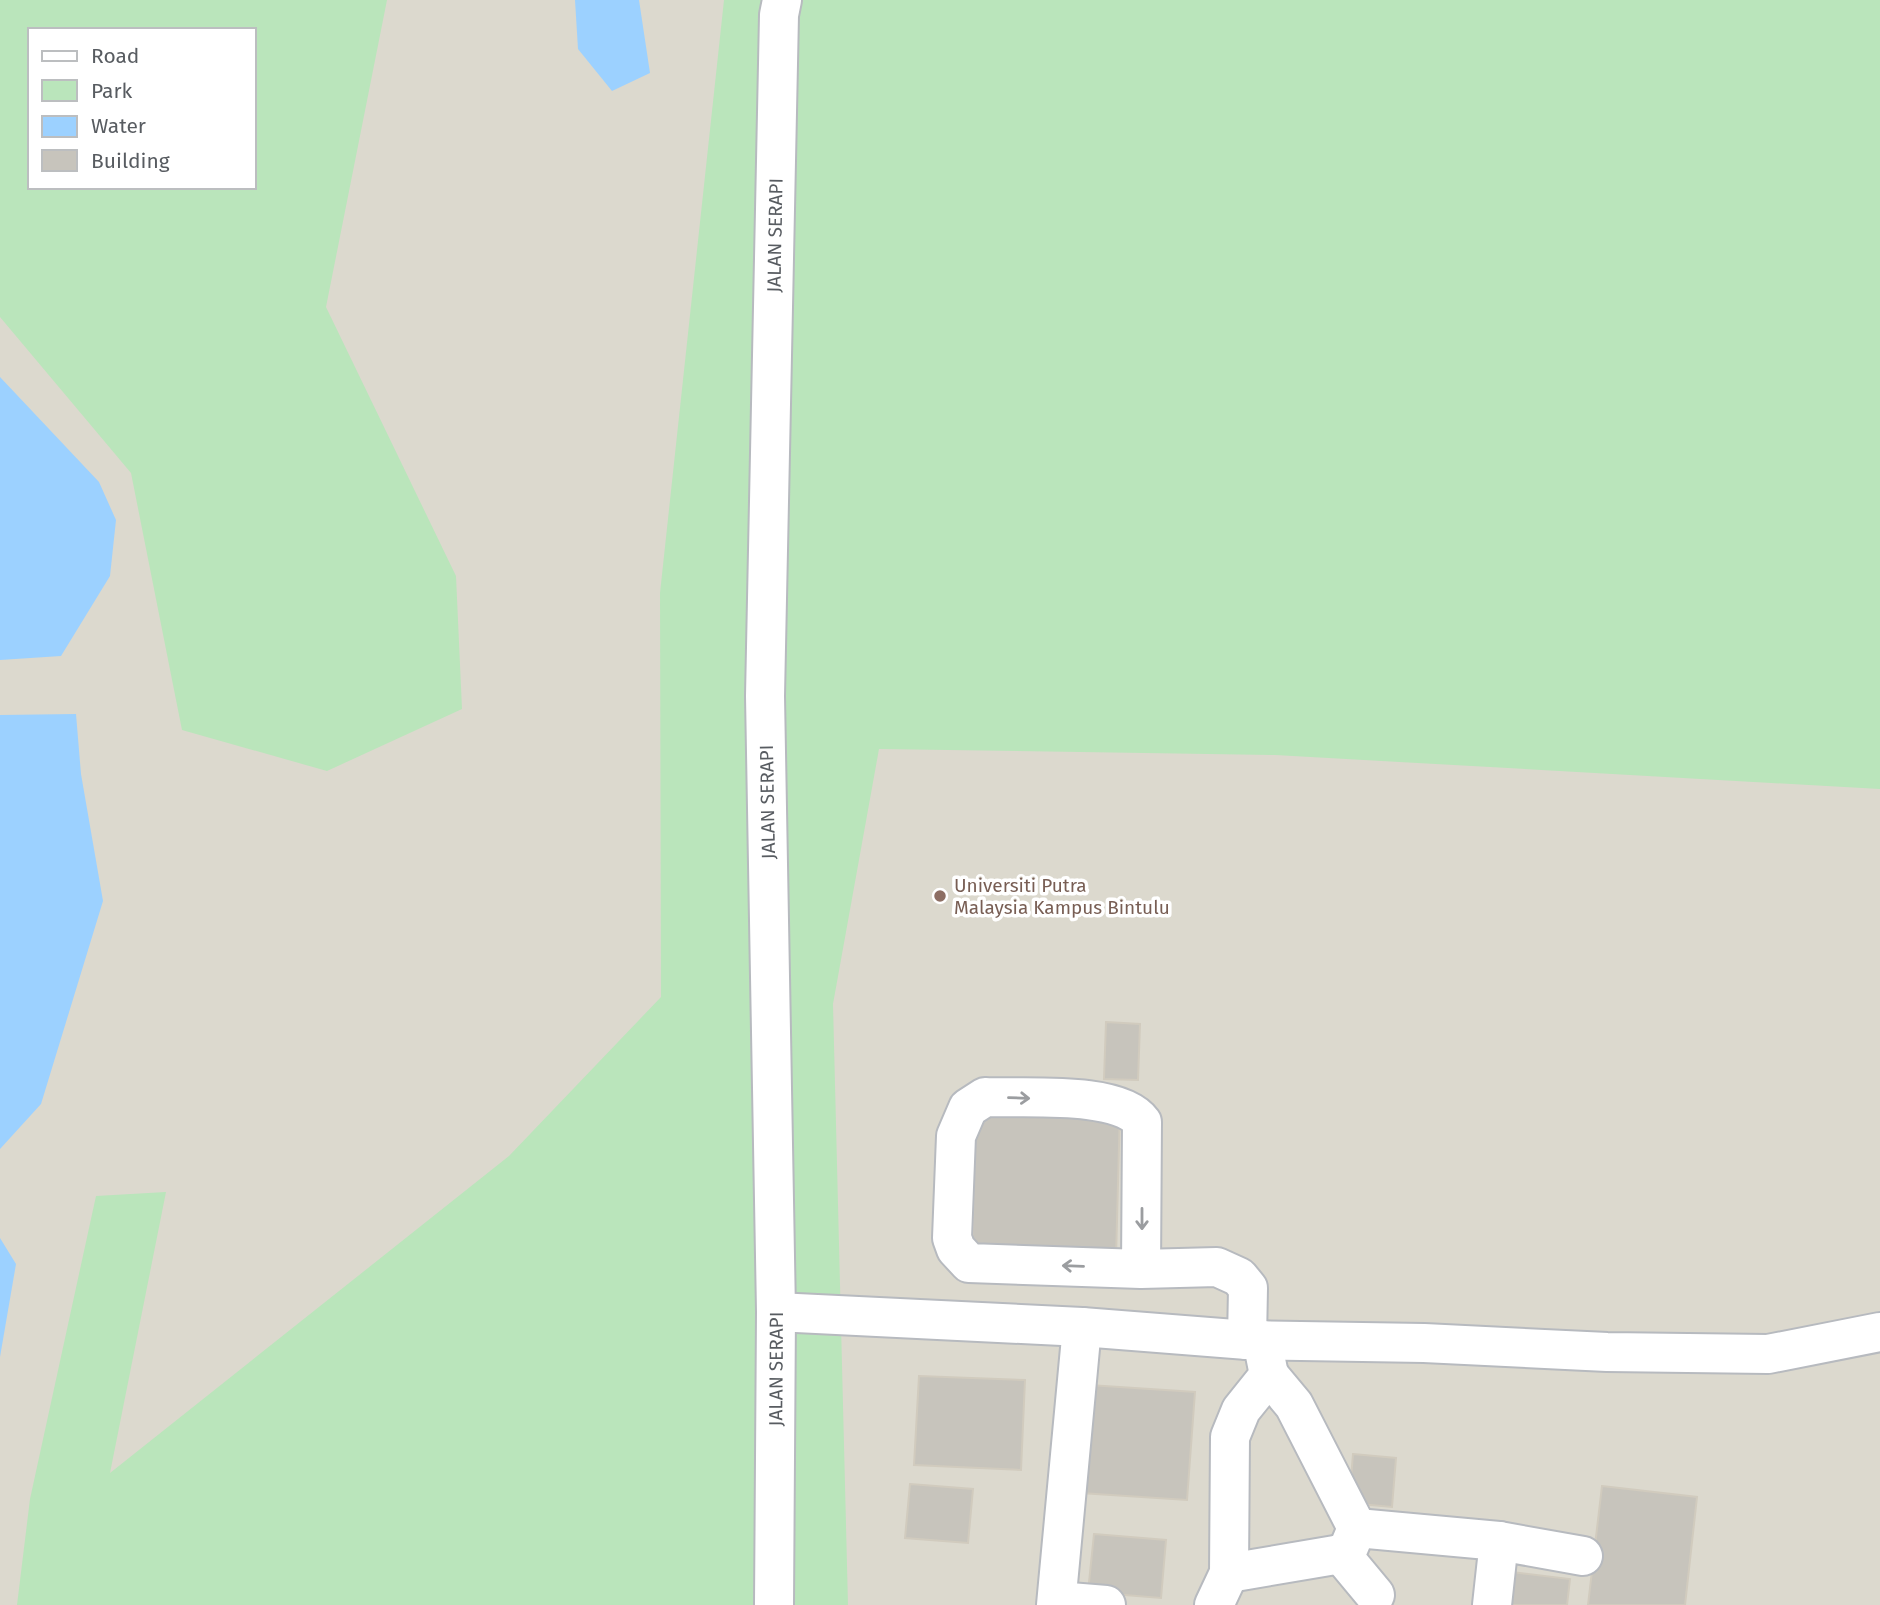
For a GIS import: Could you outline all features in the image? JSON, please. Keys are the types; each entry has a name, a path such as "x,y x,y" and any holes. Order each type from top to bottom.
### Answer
{"street":[{"name":"JALAN SERAPI","path":"774,1605 776,1312 765,696 778,29 782,0"},
{"path":"1141,1269 1142,1122 1135,1111 1107,1103 985,1097 968,1108 956,1136 951,1218 956,1249 969,1262 1141,1269 1217,1266 1239,1277 1248,1288 1259,1352 1294,1405 1349,1541 1375,1595"},
{"path":"776,1312 1082,1327 1259,1352 1768,1354 1880,1332"},
{"path":"1082,1327 1057,1603 1106,1605"},
{"path":"1259,1352 1230,1437 1221,1589 1349,1541 1499,1541 1583,1556"},
{"path":"1492,1605 1499,1541"}],"shaded area":[{"name":"Universiti Putra Malaysia Kampus Bintulu","path":"0,0 1880,0 1880,1605 0,1605"}],"green space":[{"path":"0,0 387,0 326,307 456,576 462,709 327,771 182,730 131,473 0,317"},
{"path":"724,0 1880,0 1880,789 1275,755 879,749 833,1004 848,1605 17,1605 30,1499 96,1196 166,1192 110,1473 509,1156 661,997 660,593"}],"water":[{"path":"575,0 639,0 650,73 612,91 578,49"},
{"path":"0,377 99,482 116,520 110,576 61,656 0,660"},
{"path":"76,714 81,774 103,901 41,1104 0,1149 0,715"},
{"path":"0,1238 16,1264 0,1357"}],"building":[{"path":"1106,1022 1140,1024 1138,1080 1104,1079"},
{"path":"976,1106 1120,1109 1116,1258 972,1254"},
{"path":"919,1376 1025,1380 1021,1470 914,1465"},
{"path":"1089,1385 1195,1392 1187,1500 1081,1493"},
{"path":"1353,1454 1396,1458 1392,1507 1349,1503"},
{"path":"910,1484 973,1489 968,1543 905,1538"},
{"path":"1602,1486 1697,1497 1685,1605 1588,1605"},
{"path":"1094,1534 1166,1540 1161,1598 1088,1592"},
{"path":"1512,1572 1570,1579 1567,1605 1508,1605"}],"place":[{"name":"Universiti Putra Malaysia Kampus Bintulu","path":"940,896"}]}
